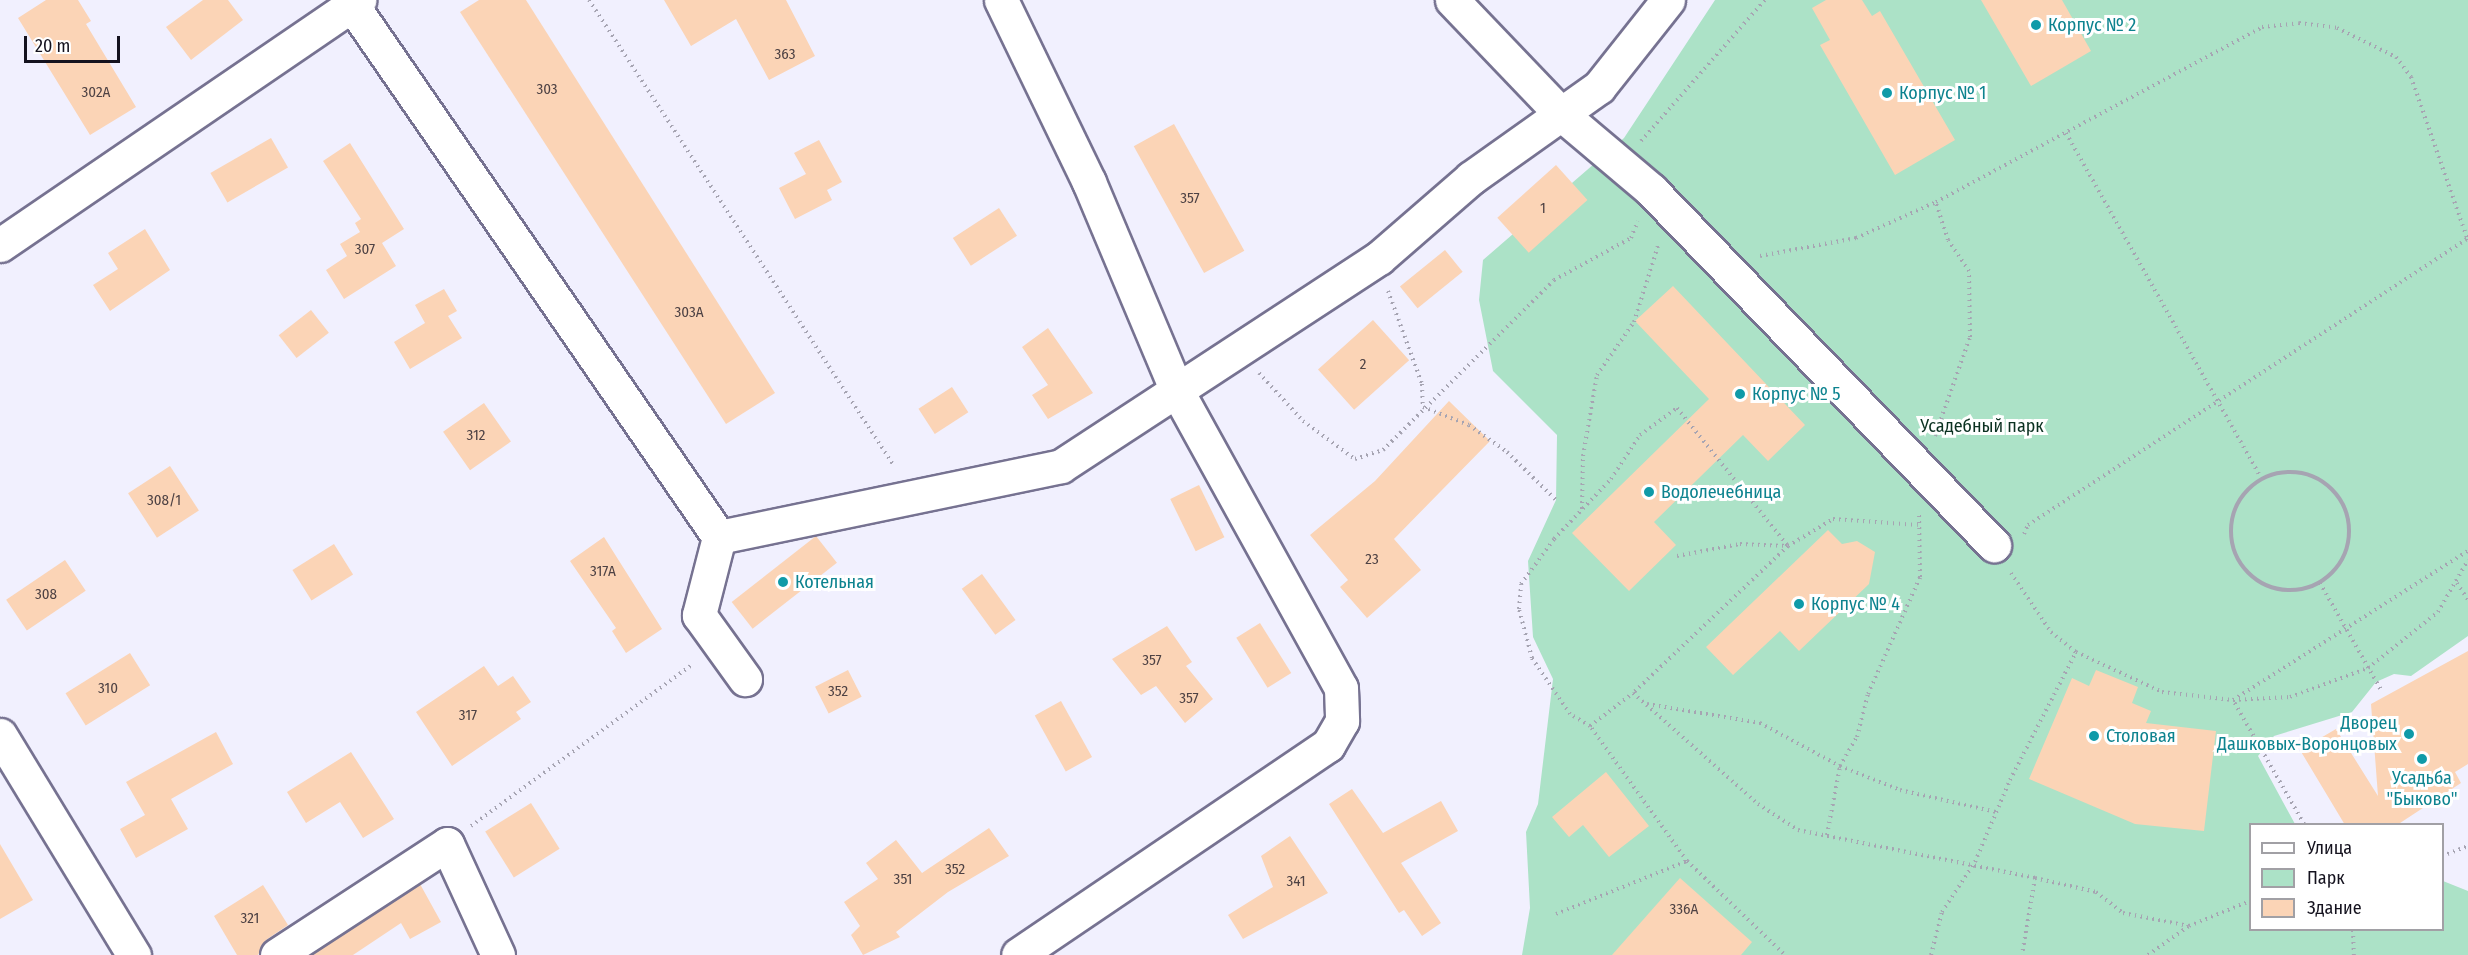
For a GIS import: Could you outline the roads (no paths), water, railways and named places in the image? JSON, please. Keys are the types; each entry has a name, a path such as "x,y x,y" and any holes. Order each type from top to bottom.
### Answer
{"street":[{"path":"1001,0 1089,182 1177,391 1341,688 1342,721 1328,745 1018,955"},
{"path":"1452,0 1560,113 1623,162 1658,197 1994,545"},
{"path":"719,537 1061,466 1379,258 1471,178 1599,87 1668,0"},
{"path":"0,245 355,2 719,537 699,615 745,679"},
{"path":"0,735 135,955"},
{"path":"277,955 447,844 498,955"}],"place":[{"name":"Корпус № 2","path":"2036,25"},
{"name":"Корпус № 1","path":"1887,93"},
{"name":"Корпус № 5","path":"1740,394"},
{"name":"Водолечебница","path":"1649,492"},
{"name":"Котельная","path":"783,582"},
{"name":"Корпус № 4","path":"1799,604"},
{"name":"Дворец Дашковых-Воронцовых","path":"2409,734"},
{"name":"Столовая","path":"2094,736"},
{"name":"Усадьба \"Быково\"","path":"2422,759"}],"park label":[{"name":"Усадебный парк","path":"1982,426"}]}
